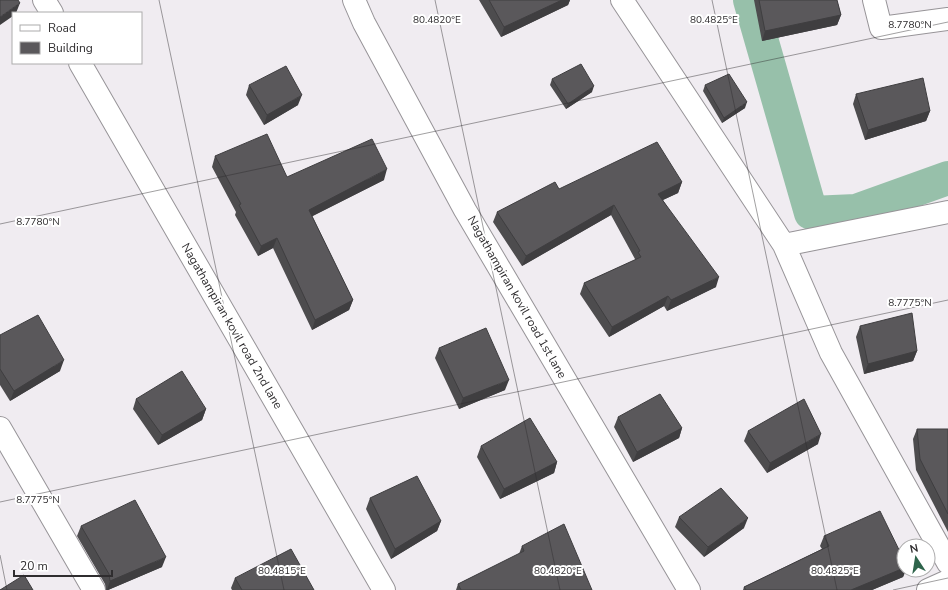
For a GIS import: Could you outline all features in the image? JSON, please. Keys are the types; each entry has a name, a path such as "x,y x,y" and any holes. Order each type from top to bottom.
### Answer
{"street":[{"path":"44,0 51,12"},
{"name":"Nagathampiran kovil road 1st lane","path":"354,0 364,23 465,210 689,590"},
{"path":"622,0 784,245 831,352 948,563"},
{"path":"874,0 881,28 948,19"},
{"name":"Nagathampiran kovil road 2nd lane","path":"81,64 384,590"},
{"path":"784,245 948,212"},
{"path":"0,428 94,590"},
{"path":"928,590 948,581"}],"building":[{"path":"0,0 18,0 20,3 0,17"},
{"path":"489,0 562,0 504,27"},
{"path":"759,0 837,0 841,15 765,31"},
{"path":"581,64 594,86 568,104 552,79"},
{"path":"286,66 302,95 267,115 249,85"},
{"path":"729,74 747,102 724,118 705,85"},
{"path":"923,78 930,111 868,130 856,94"},
{"path":"267,134 287,177 372,139 387,169 309,210 353,300 315,320 277,238 261,246 239,205 241,204 215,156"},
{"path":"657,142 682,182 658,194 719,277 671,300 668,296 612,327 584,283 641,257 638,252 640,251 614,205 526,256 497,212 555,182 559,189"},
{"path":"912,313 917,351 868,364 860,326"},
{"path":"38,315 64,360 14,391 0,369 0,335"},
{"path":"486,328 509,380 463,398 439,348"},
{"path":"182,371 206,409 162,435 136,399"},
{"path":"660,394 682,428 637,452 618,417"},
{"path":"804,399 821,434 770,463 748,431"},
{"path":"530,418 557,462 504,489 481,446"},
{"path":"917,429 948,429 948,514 920,459"},
{"path":"417,476 441,521 395,549 370,498"},
{"path":"721,488 748,518 708,547 679,517"},
{"path":"135,500 166,557 110,581 109,574 81,526"},
{"path":"880,511 896,544 896,571 851,590 746,590 744,587 829,546 824,536"},
{"path":"564,524 592,590 461,590 458,584 524,551 522,546"},
{"path":"291,549 314,590 242,590 235,578"},
{"path":"24,575 33,590 0,590"}],"waterway":[{"path":"750,0 811,213 856,211 948,178"}]}
